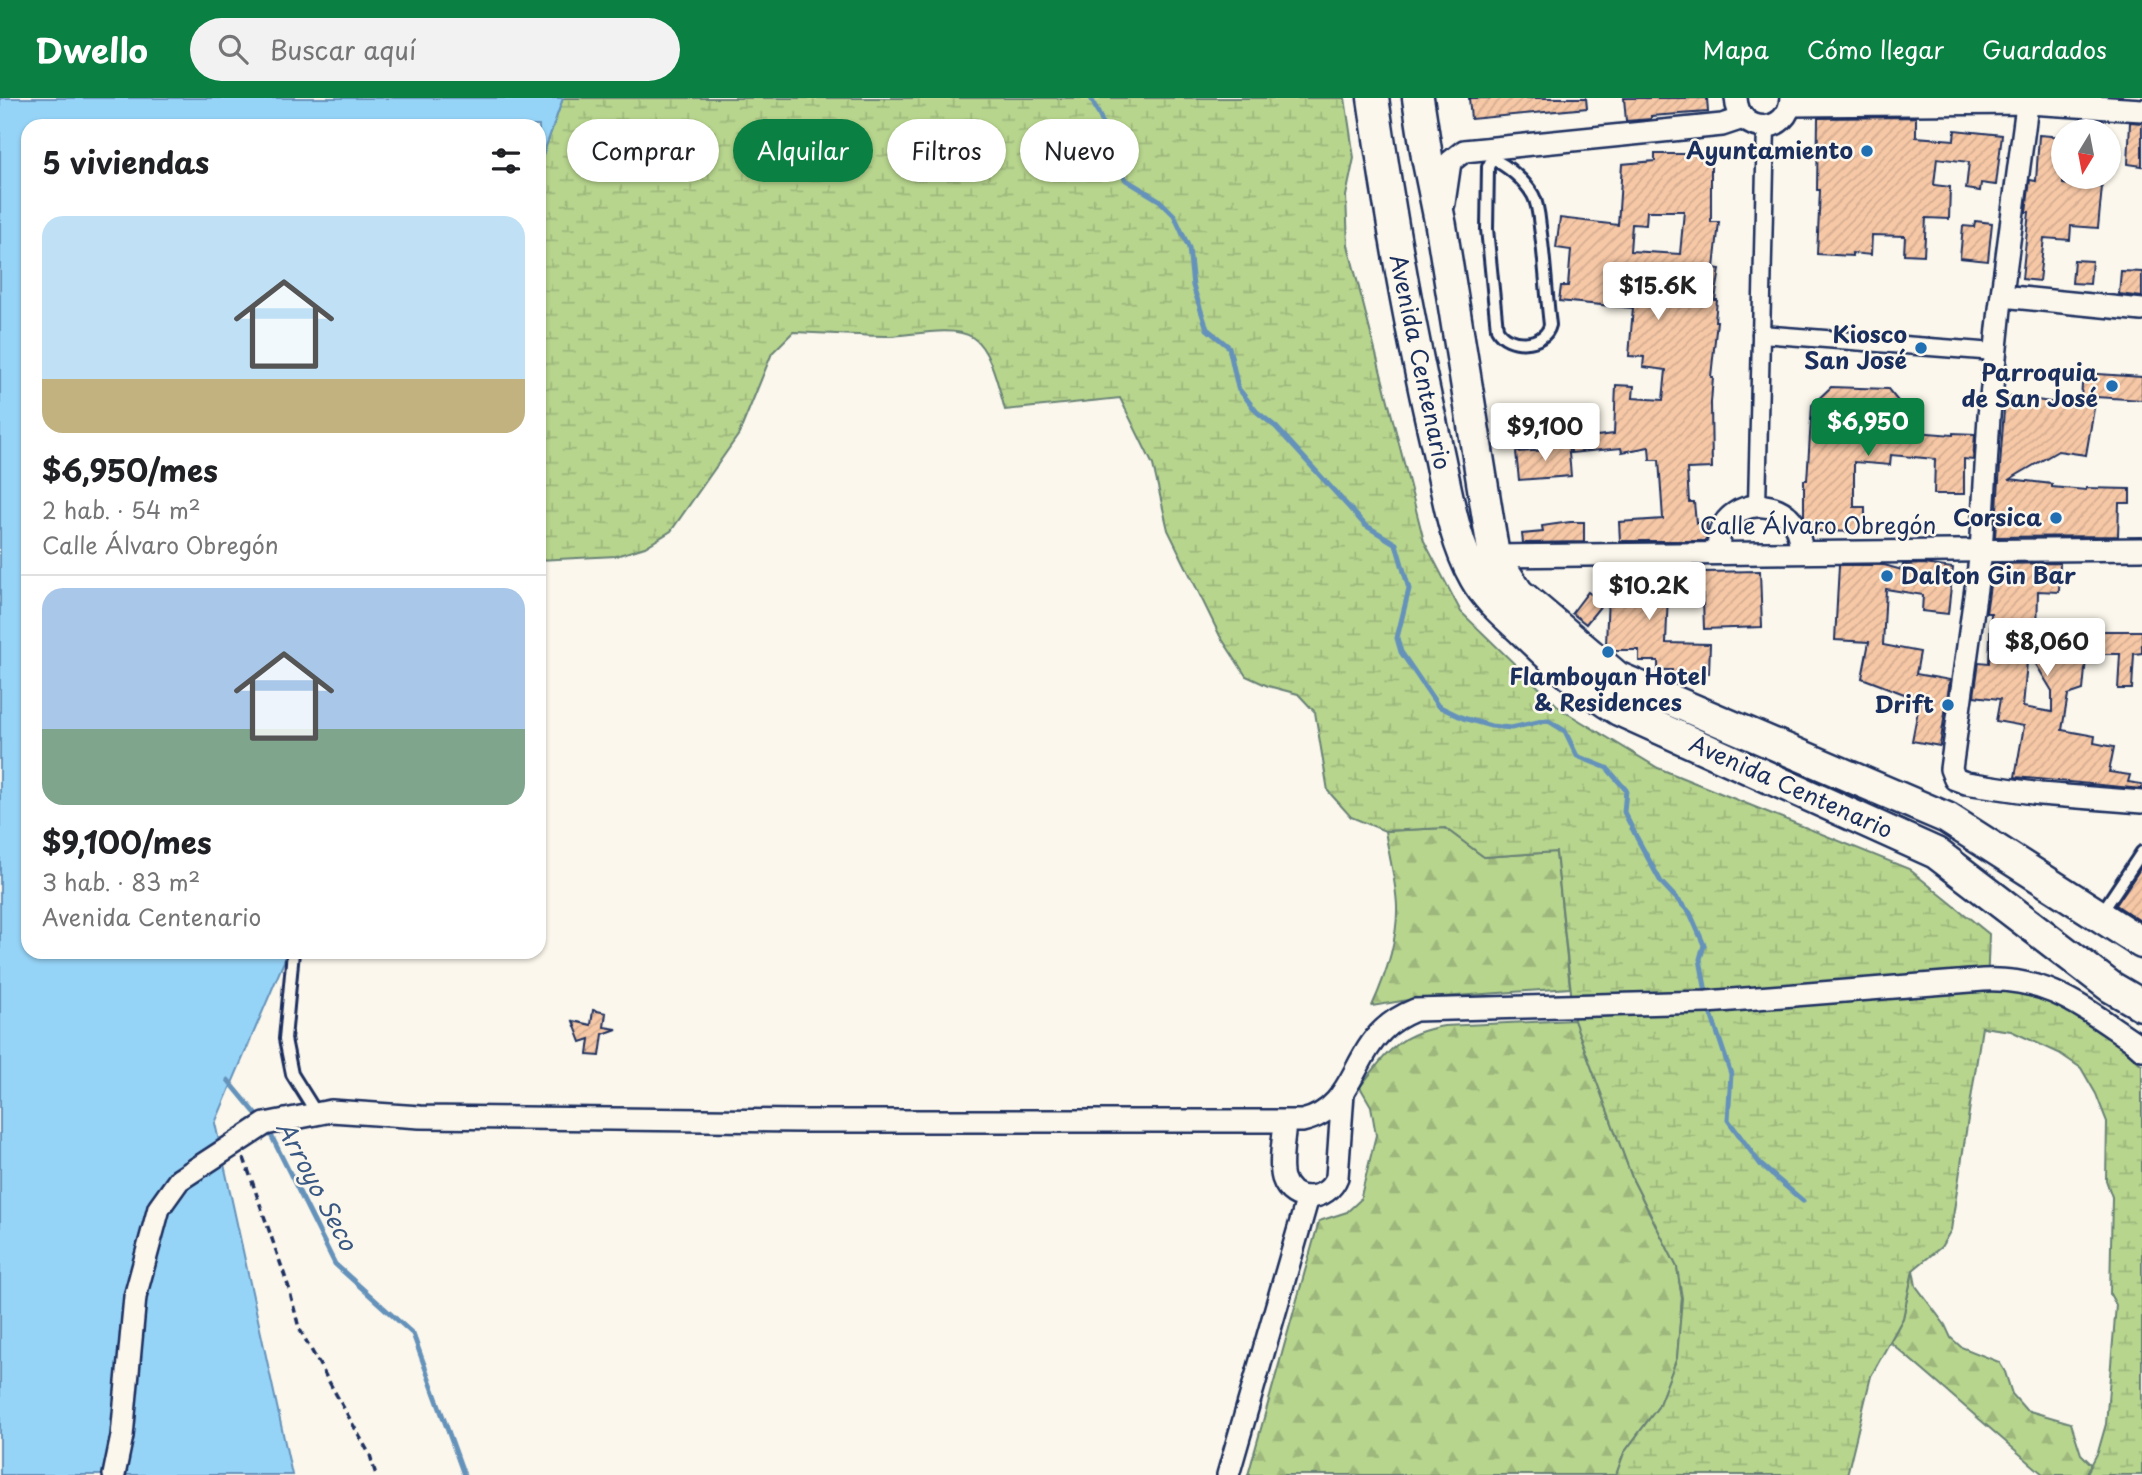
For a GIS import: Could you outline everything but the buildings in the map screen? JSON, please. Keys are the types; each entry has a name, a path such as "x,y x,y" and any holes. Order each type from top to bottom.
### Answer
{"main road":[{"name":"Avenida Centenario","path":"1373,98 1384,178 1417,361 1460,549 1477,581 1498,607 1573,680 1598,698 1619,710 1936,853 2111,987 2142,1005"},
{"name":"Avenida Centenario","path":"1418,98 1494,556 1518,593 1617,677 1947,818 2142,943"}],"street":[{"path":"1441,226 1450,162 1464,150 1491,153 1722,125 1739,108 1754,125 1766,126 1781,121 1791,101 2028,101 2142,110"},
{"path":"2028,101 1995,352 1981,552 1951,769 1955,779 1966,783 2040,794 2142,802"},
{"path":"1757,505 1766,126"},
{"path":"2002,296 2142,310"},
{"path":"1761,334 1995,352"},
{"path":"1718,552 1722,528 1731,517 1742,509 1757,505 1771,507 1794,523 1802,551"},
{"name":"Calle Álvaro Obregón","path":"1494,556 2142,549"},
{"path":"114,1475 122,1436 135,1297 159,1208 179,1180 265,1124 331,1111 461,1117 1285,1122 1311,1119 1324,1113 1343,1093 1381,1031 1404,1014 1424,1009 1707,1002 1999,979 2035,984 2058,993 2142,1049"},
{"path":"1285,1122 1283,1178 1291,1190 1308,1197 1327,1192 1338,1177 1343,1093"},
{"path":"1228,1475 1308,1197"}],"lane":[{"path":"1491,153 1533,195 1538,212 1550,325 1545,336 1531,342 1507,339 1500,335 1497,329 1487,229 1488,167 1491,153"},
{"path":"2100,915 2142,852"},
{"path":"292,959 285,1039 292,1074 317,1114"}],"path":[{"path":"238,1142 289,1288 299,1328 370,1455 376,1475"}],"green space":[{"path":"563,98 1345,98 1354,158 1346,196 1348,245 1424,541 1461,612 1562,710 1658,768 1909,869 1989,934 1987,991 2020,991 2051,1001 2101,1031 2142,1065 2142,1475 2086,1475 2098,1452 2106,1424 2116,1305 2110,1294 2112,1197 2106,1180 2107,1122 2096,1094 2081,1068 2059,1053 2011,1031 1982,1027 1951,1230 1941,1247 1913,1270 1903,1318 1871,1376 1847,1475 1616,1475 1624,1453 1658,1407 1677,1358 1682,1298 1677,1267 1633,1180 1574,1020 1556,852 1484,857 1445,828 1385,831 1351,817 1328,791 1315,712 1298,694 1268,686 1246,676 1220,636 1168,530 1153,465 1120,398 1005,410 989,360 979,343 964,333 944,331 891,336 793,332 772,353 739,434 671,531 645,547 616,556 546,560 546,146"},
{"path":"1445,828 1484,857 1556,852 1570,988 1414,999 1372,1006 1390,958 1397,919 1395,888 1385,831"},
{"path":"1574,1020 1633,1180 1677,1267 1682,1298 1677,1358 1658,1407 1624,1453 1616,1475 1248,1475 1319,1221 1347,1212 1360,1200 1376,1135 1371,1106 1360,1087 1395,1046 1428,1029"},
{"path":"1913,1270 1916,1286 1945,1325 1951,1338 1961,1347 1999,1362 2012,1394 2026,1410 2071,1423 2081,1454 2092,1465 2086,1475 2044,1475 1890,1342 1903,1318"}],"water":[{"path":"0,98 563,98 546,146 546,119 21,119 21,959 285,959 215,1123 292,1475 0,1475"}],"waterway":[{"path":"1091,98 1101,119 1111,156 1126,180 1159,200 1174,215 1189,248 1193,286 1207,329 1229,347 1238,388 1257,412 1276,427 1365,525 1396,544 1409,589 1397,638 1401,652 1438,706 1463,718 1491,726 1511,728 1547,720 1565,731 1577,756 1607,768 1626,790 1624,812 1661,882 1690,913 1704,945 1700,959 1707,998"},
{"path":"1709,1008 1731,1074 1728,1120 1761,1165 1803,1201"},
{"name":"Arroyo Seco","path":"228,1080 262,1121"},
{"name":"Arroyo Seco","path":"268,1129 335,1264 413,1334 464,1475"}],"place":[{"name":"Ayuntamiento","path":"1867,151"},
{"name":"Kiosco San José","path":"1921,348"},
{"name":"Parroquia de San José","path":"2112,386"},
{"name":"Corsica","path":"2056,518"},
{"name":"Dalton Gin Bar","path":"1887,576"},
{"name":"Flamboyan Hotel & Residences","path":"1608,652"},
{"name":"Drift","path":"1948,705"}]}
